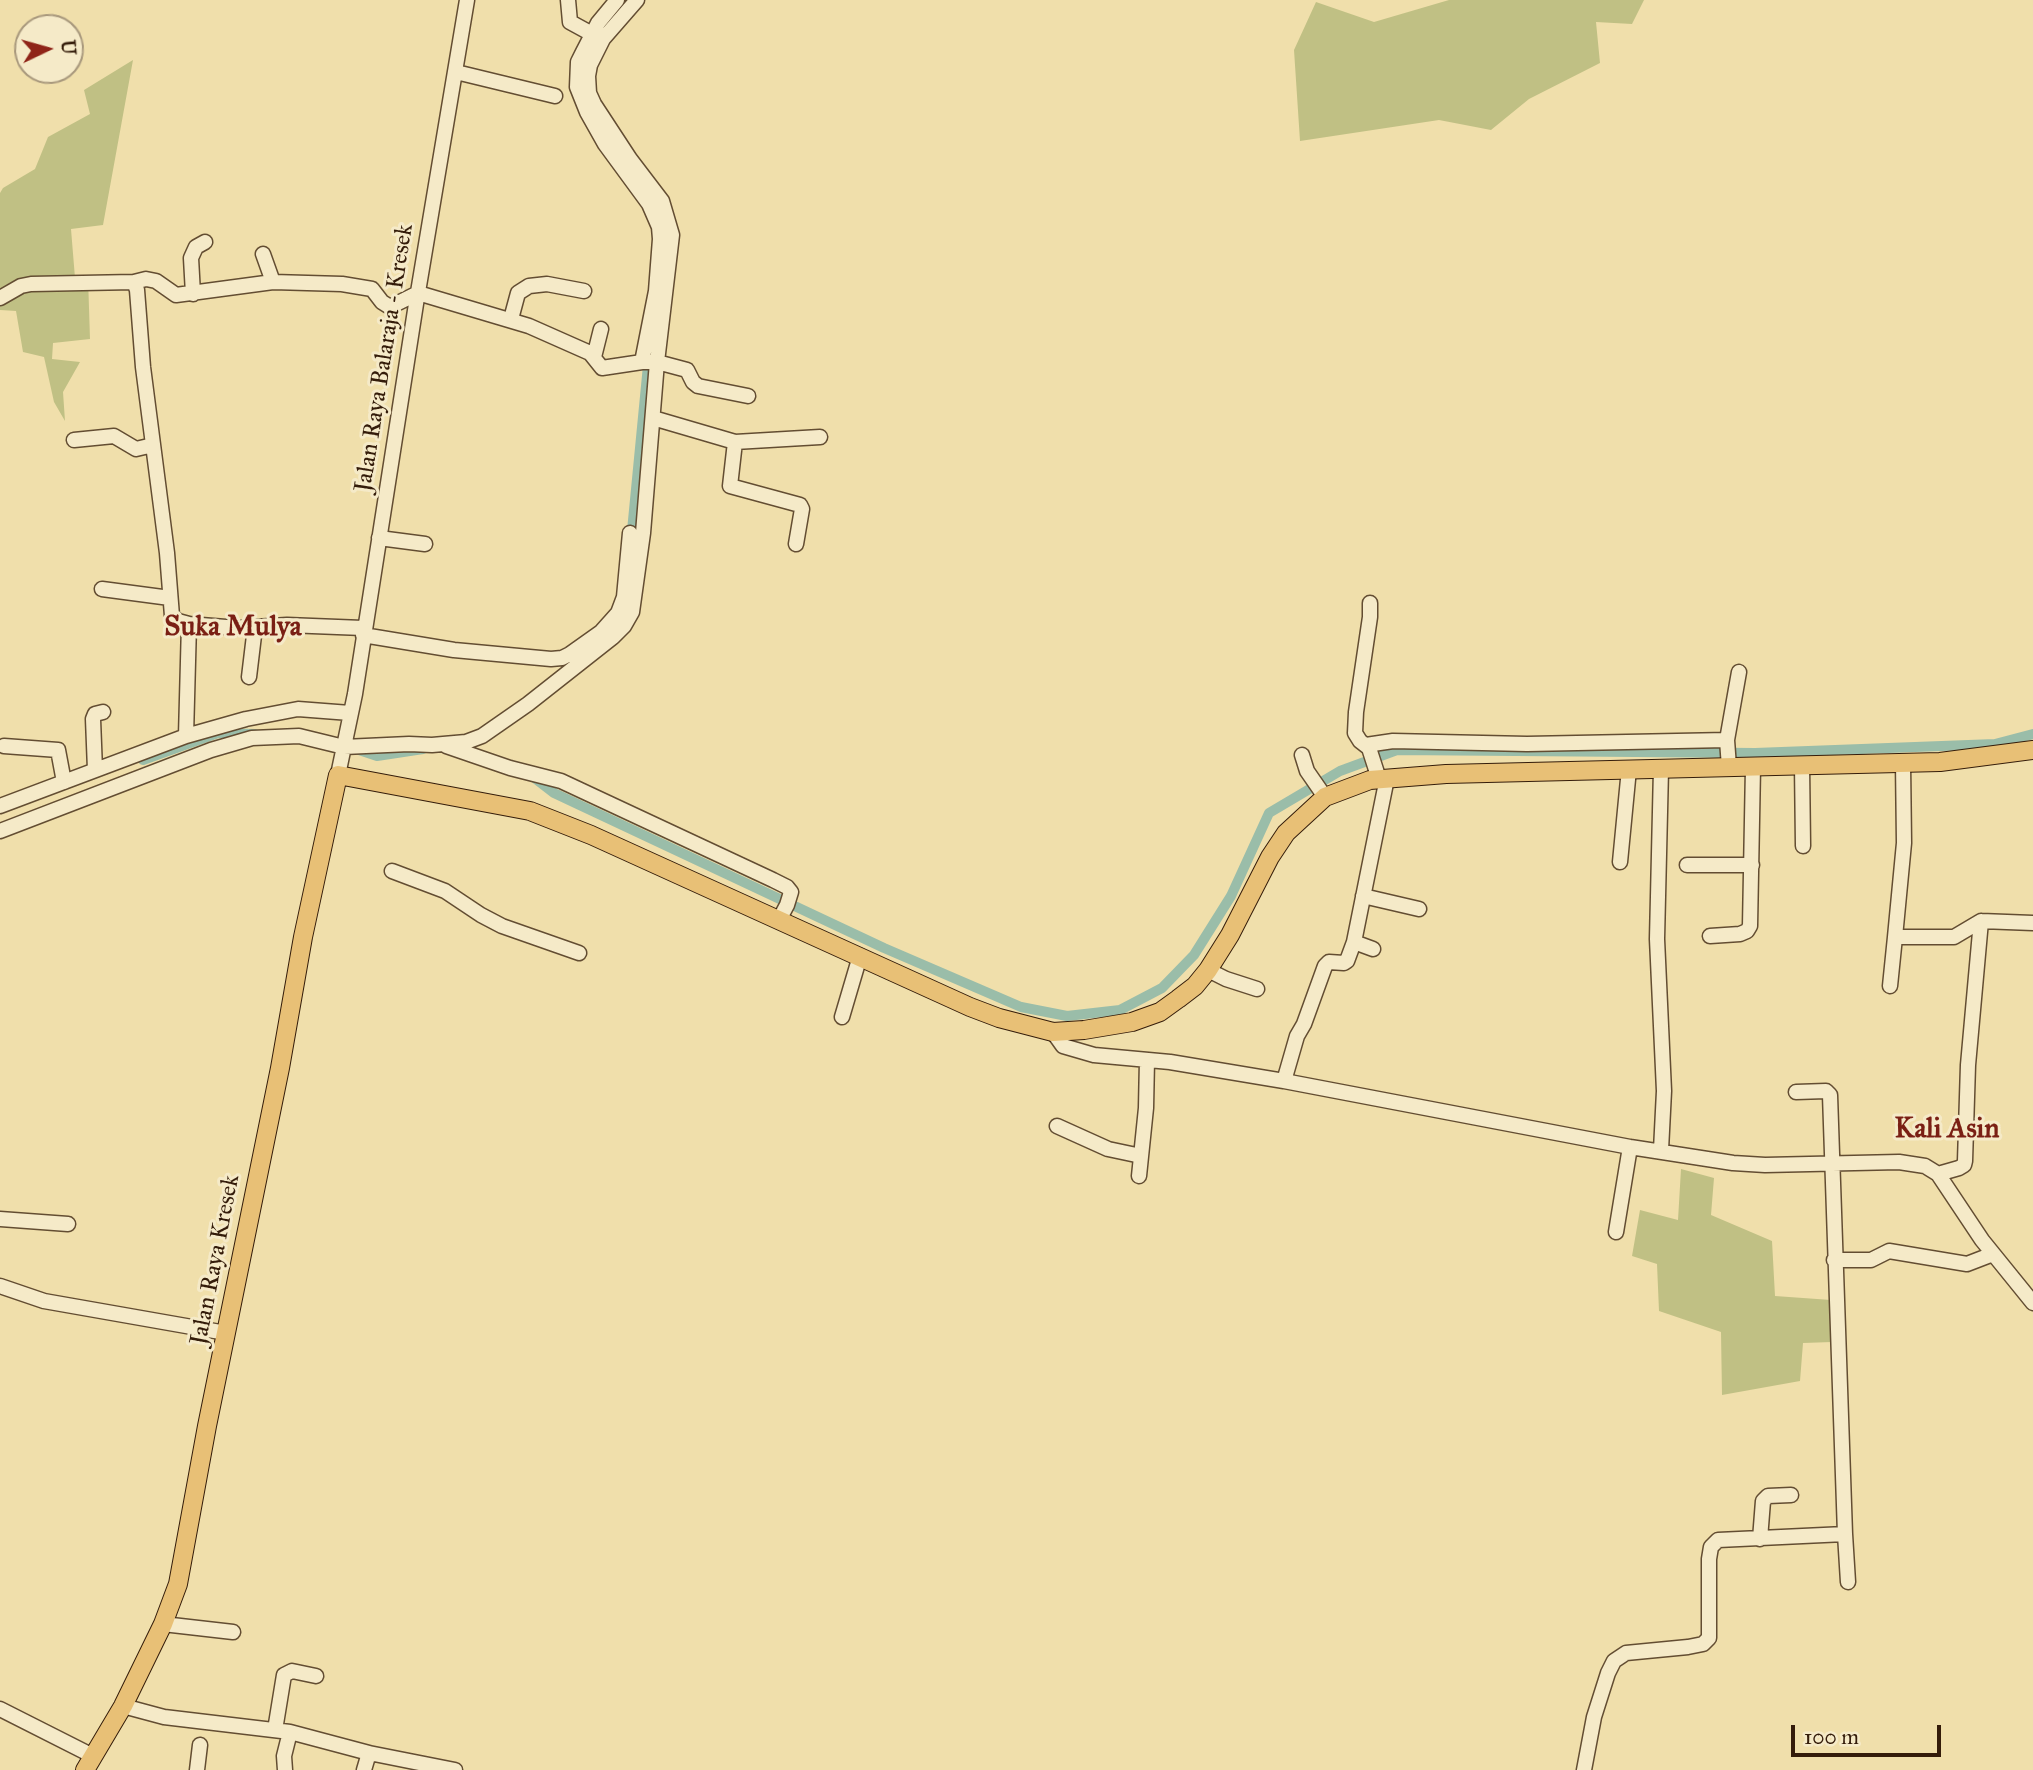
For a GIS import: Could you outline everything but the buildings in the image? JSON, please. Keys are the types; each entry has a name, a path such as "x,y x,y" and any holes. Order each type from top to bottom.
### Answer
{"main road":[{"path":"338,775 530,811 785,907 860,956 970,1007 999,1018 1053,1032 1105,1028 1149,1017 1195,986 1230,935 1277,844 1322,793 1380,774 1940,762 2033,750"},
{"name":"Jalan Raya Kresek","path":"89,1763 123,1706 163,1624 171,1606 185,1554 207,1426 280,1068 303,937 338,775"}],"street":[{"name":"Jalan Raya Balaraja - Kresek","path":"345,745 467,0"},
{"path":"568,0 570,22 592,34"},
{"path":"0,806 95,770 186,745 233,743 277,736 299,736 345,745 466,742 482,736 528,704 624,626 632,612 653,418 650,362 659,227 649,204 605,144 577,87 578,62 592,34 617,0"},
{"path":"637,0 603,38 590,65 589,76 594,104 662,201 671,226 672,244 650,362"},
{"path":"456,72 555,96"},
{"path":"193,294 191,258 196,247 205,242"},
{"path":"263,254 272,282"},
{"path":"0,298 21,286 31,284 134,282 141,279 156,281 176,295 272,282 332,284 369,288 390,307 418,293 511,319 594,356"},
{"path":"134,282 172,617 178,621 238,628 287,625 363,632 454,650 562,658 601,632 618,613 624,597 630,533"},
{"path":"511,319 518,293 529,286 547,284 584,290"},
{"path":"601,329 594,356 598,365 604,368 650,362 687,370 698,386 748,396"},
{"path":"653,418 735,442 820,437"},
{"path":"74,440 114,436 136,449 153,445"},
{"path":"735,442 730,486 800,505 802,509 796,544"},
{"path":"379,538 425,544"},
{"path":"102,589 170,598"},
{"path":"1284,1081 1297,1036 1325,966 1329,962 1347,961 1354,942 1363,896 1380,774 1367,747 1357,737 1355,725 1370,603"},
{"path":"186,745 190,624"},
{"path":"249,677 255,627"},
{"path":"1728,765 1727,743 1739,672"},
{"path":"0,831 246,719 289,711 320,710 350,718"},
{"path":"95,770 93,719 95,714 103,712"},
{"path":"1367,747 1393,741 1527,744 1727,743"},
{"path":"443,744 500,765 561,781 773,880 790,890 785,907"},
{"name":"Jalan Raya Kresek","path":"338,775 345,745"},
{"path":"4,746 58,750 64,782"},
{"path":"1302,755 1310,777 1322,793"},
{"path":"1890,986 1904,843 1903,763"},
{"path":"1802,765 1803,846"},
{"path":"1710,936 1740,934 1750,926 1753,767"},
{"path":"1620,862 1629,769"},
{"path":"1661,769 1657,939 1664,1091 1661,1150"},
{"path":"1687,865 1752,865"},
{"path":"392,871 445,891 502,926 579,953"},
{"path":"1363,896 1419,909"},
{"path":"1895,937 1954,937 1981,921 2033,923"},
{"path":"1938,1174 1964,1166 1965,1161 1968,1065 1981,921"},
{"path":"1354,942 1373,949"},
{"path":"842,1017 860,956"},
{"path":"1208,970 1257,989"},
{"path":"1053,1032 1063,1046 1113,1058 1147,1060 1284,1081 1630,1147 1733,1163 1914,1163 1938,1174 1993,1254 2033,1303"},
{"path":"1139,1176 1147,1060"},
{"path":"1796,1092 1826,1091 1829,1094 1848,1582"},
{"path":"1057,1126 1108,1149 1141,1156"},
{"path":"1616,1232 1630,1147"},
{"path":"0,1219 68,1224"},
{"path":"1834,1260 1871,1260 1889,1251 1967,1264 1993,1254"},
{"path":"0,1286 44,1301 226,1333"},
{"path":"1760,1539 1763,1500 1768,1496 1791,1495"},
{"path":"1584,1770 1594,1717 1614,1661 1634,1651 1703,1644 1709,1638 1709,1559 1711,1547 1718,1540 1845,1534"},
{"path":"163,1624 233,1632"},
{"path":"285,1770 284,1675 292,1671 316,1676"},
{"path":"123,1706 164,1717 283,1731 369,1753 455,1770"},
{"path":"0,1709 89,1763"},
{"path":"197,1770 200,1745"},
{"path":"364,1770 369,1753"}],"green space":[{"path":"1449,0 1644,0 1632,24 1596,22 1600,63 1529,99 1491,130 1439,120 1300,141 1294,50 1316,2 1374,22"},
{"path":"133,60 103,225 71,229 75,278 88,277 90,339 53,343 52,359 80,362 63,392 65,421 54,402 44,357 23,352 16,311 0,310 0,193 3,188 35,169 48,137 90,114 84,90"},
{"path":"1681,1169 1714,1178 1711,1215 1772,1241 1775,1296 1831,1300 1832,1342 1803,1343 1800,1381 1722,1395 1721,1332 1659,1311 1657,1264 1632,1256 1640,1210 1678,1220"}],"waterway":[{"path":"631,541 649,355"},
{"path":"143,760 218,733 255,734"},
{"path":"532,776 554,793 884,948 1021,1007 1067,1016 1120,1010 1162,988 1194,955 1231,896 1269,813 1340,771 1397,750 1755,753 1995,744 2033,734"},
{"path":"356,749 377,756 423,749"}],"district":[{"name":"Suka Mulya","path":"233,628"},
{"name":"Kali Asin","path":"1947,1130"}]}
